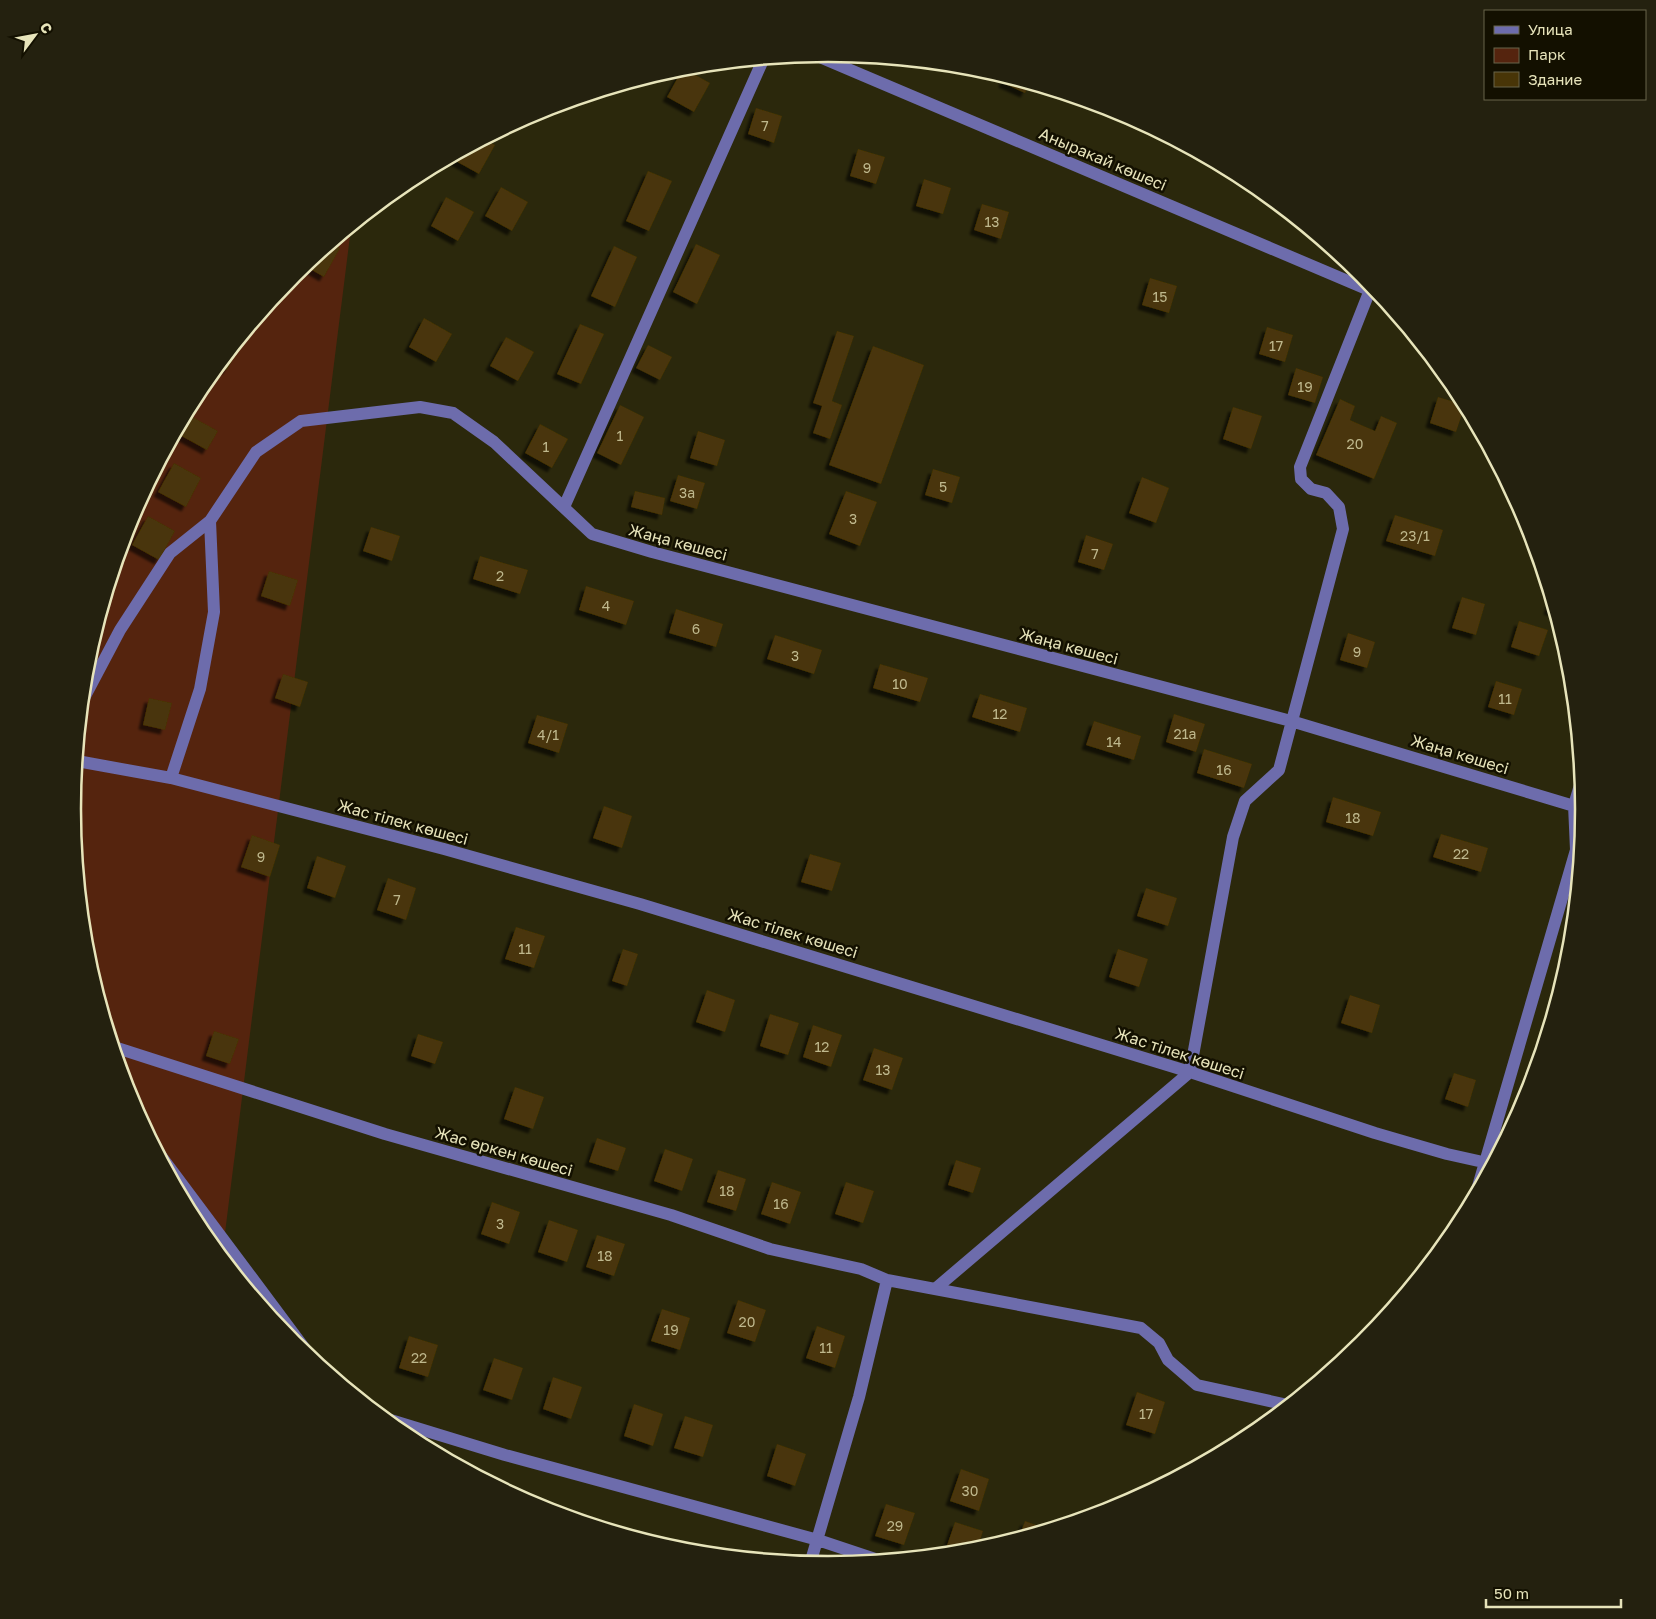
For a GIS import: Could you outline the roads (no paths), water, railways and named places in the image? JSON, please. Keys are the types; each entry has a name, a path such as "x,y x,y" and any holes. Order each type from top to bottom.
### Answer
{"street":[{"name":"Аныракай көшесі","path":"832,62 1361,287"},
{"path":"564,507 760,66"},
{"path":"935,1289 1190,1072 1233,837 1245,801 1279,770 1344,529 1339,507 1326,493 1311,488 1301,479 1300,467 1372,298"},
{"name":"Жаңа көшесі","path":"92,683 120,630 170,553 210,521 256,452 301,421 420,407 454,413 494,442 592,534 643,550 1291,721 1575,806"},
{"path":"171,778 200,688 214,612 210,521"},
{"name":"Жас тілек көшесі","path":"83,762 171,778 444,849 640,904 1190,1072 1375,1133 1447,1154 1486,1162"},
{"path":"1492,1151 1573,862"},
{"name":"Жас өркен көшесі","path":"120,1048 385,1134 670,1215 770,1249 861,1269 888,1280 1140,1328 1159,1343 1168,1360 1197,1385 1281,1403"},
{"path":"181,1182 285,1322"},
{"path":"813,1556 859,1397 888,1280"},
{"path":"403,1424 505,1455 818,1540 864,1555"}]}
